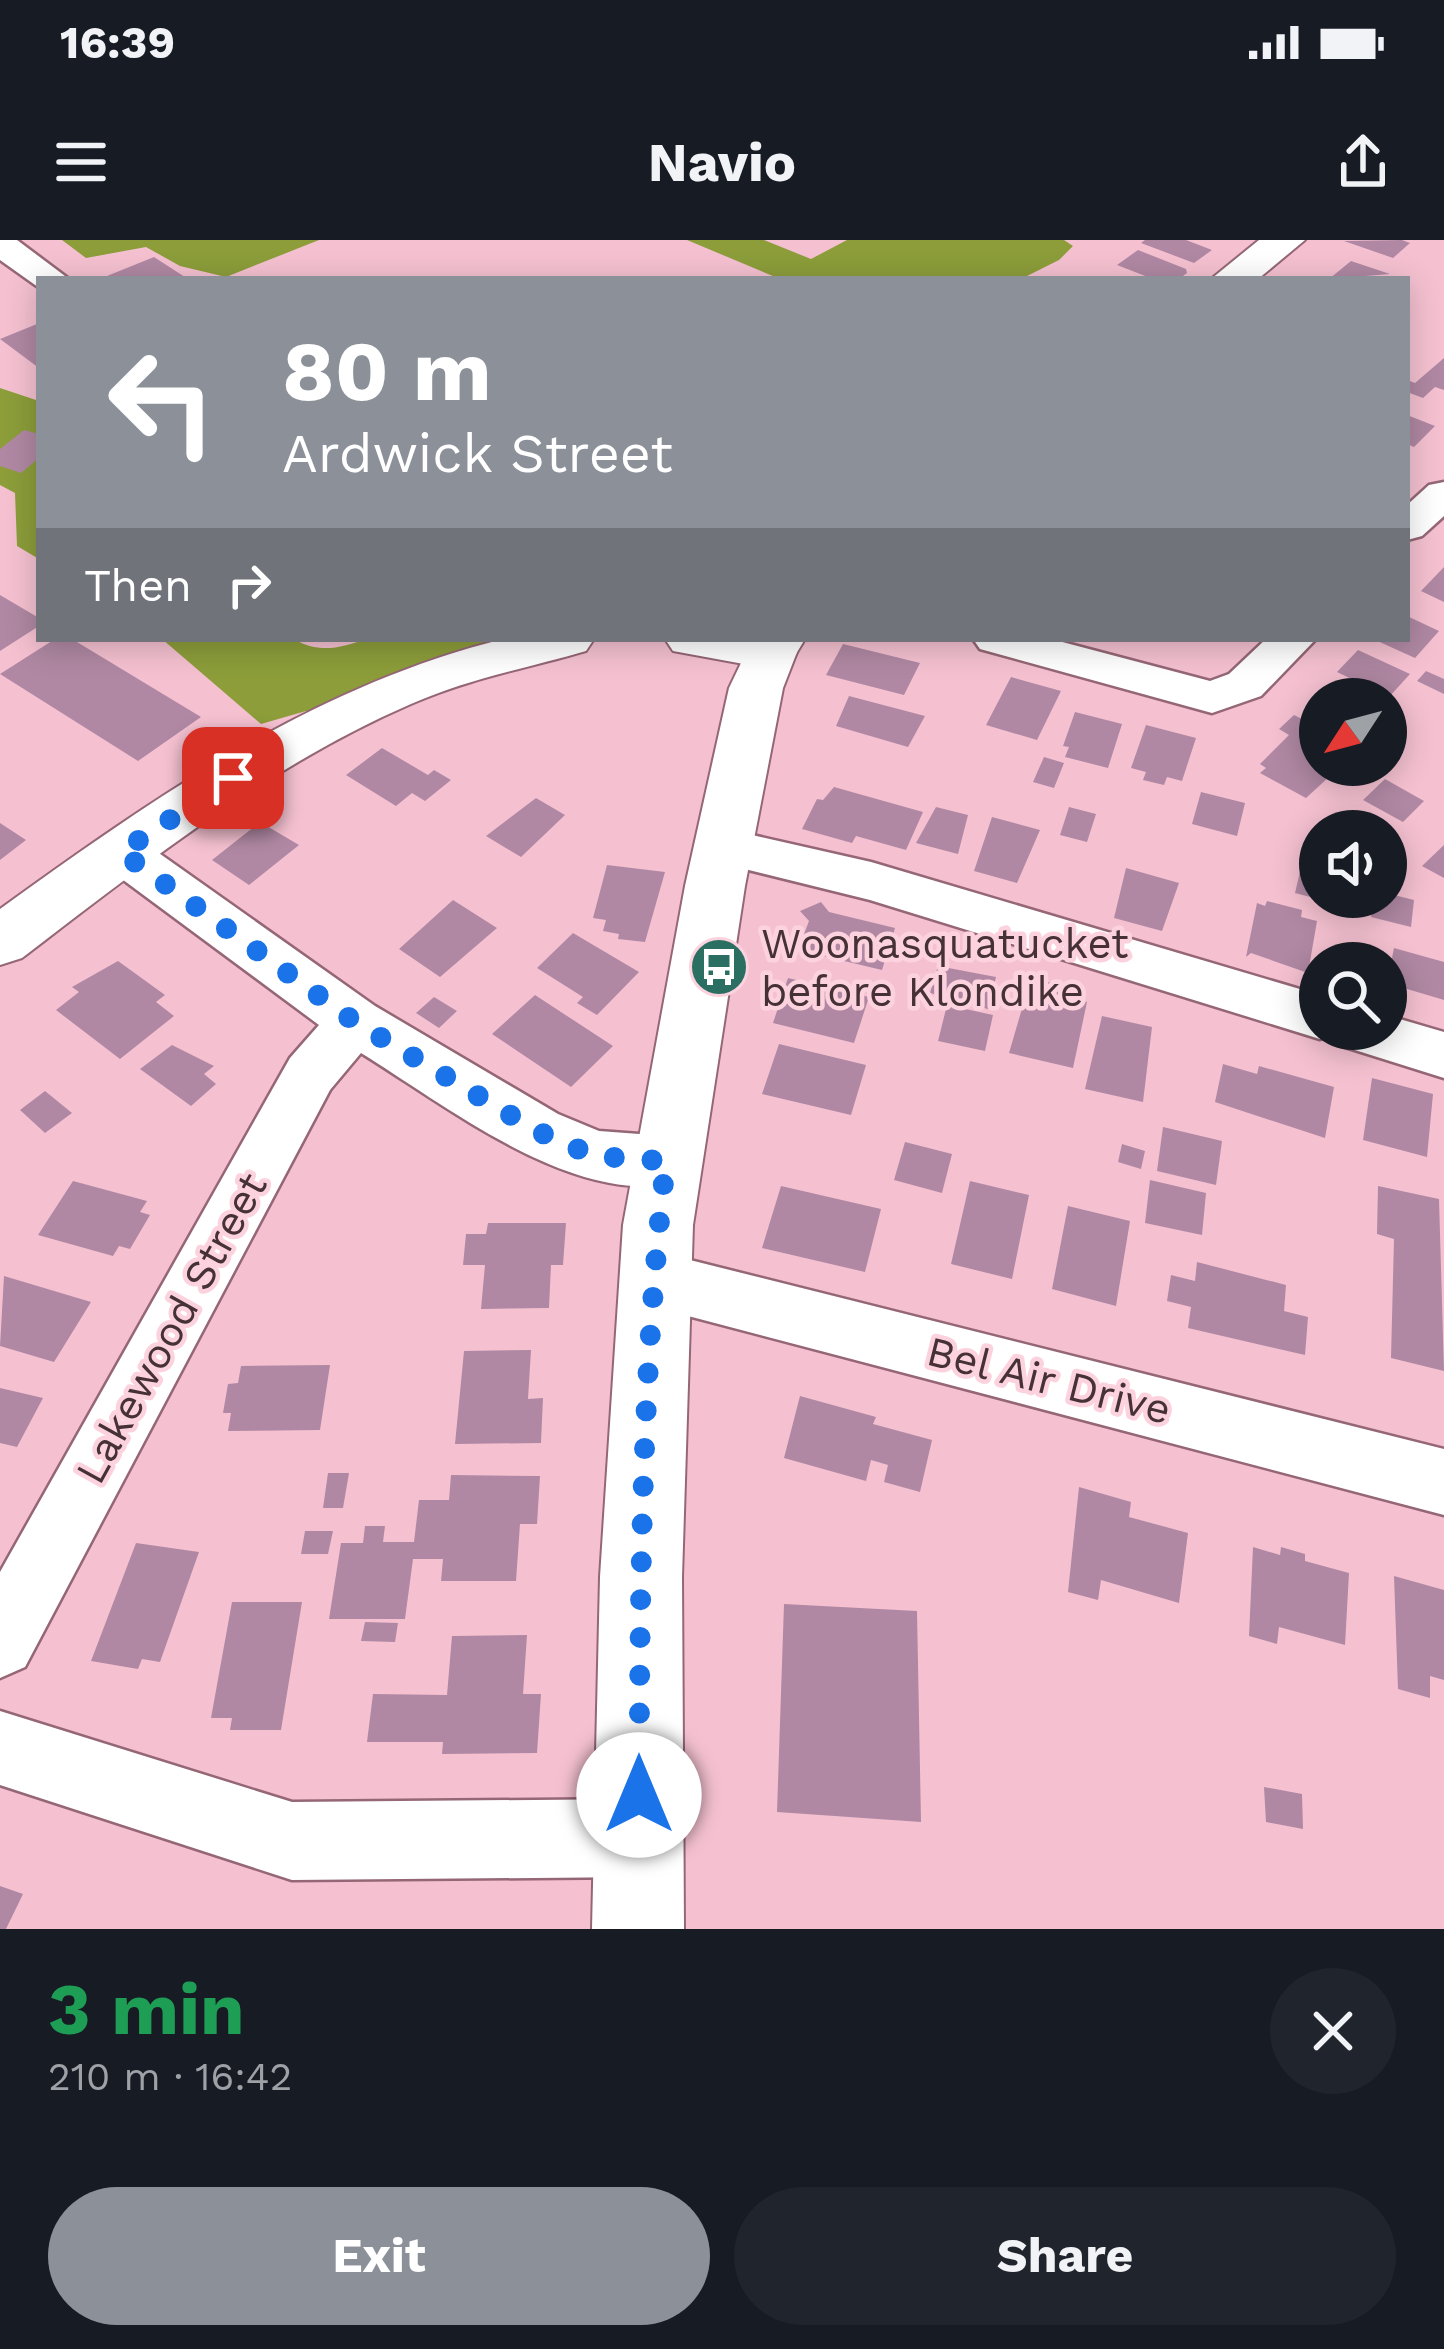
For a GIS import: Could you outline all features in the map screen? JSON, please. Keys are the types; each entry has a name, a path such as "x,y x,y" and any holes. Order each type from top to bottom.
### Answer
{"street":[{"path":"1236,276 1285,240"},
{"path":"0,244 47,276"},
{"path":"1410,524 1444,494"},
{"path":"0,941 121,852 270,754 353,708 398,688 558,642"},
{"path":"638,1929 641,1577 654,1279 666,1161 756,688 775,645 734,642"},
{"path":"1007,642 1212,697 1245,686 1289,642"},
{"path":"726,847 872,881 1299,1011"},
{"path":"121,852 355,1022 537,1131 594,1156 666,1161"},
{"name":"Lakewood Street","path":"0,1642 310,1074 355,1022"},
{"path":"1407,1044 1444,1055"},
{"name":"Bel Air Drive","path":"654,1279 1444,1482"},
{"path":"0,1748 292,1841 639,1838"}],"green space":[{"path":"62,240 319,240 229,276 180,266 146,247 86,258"},
{"path":"687,240 764,240 811,259 847,240 1064,240 1073,246 1059,260 1027,276 773,276"},
{"path":"0,388 36,400 36,557 17,546 15,493 0,485"},
{"path":"165,642 301,642 329,648 356,642 531,642 339,715 306,711 261,724"}],"building":[{"path":"1186,240 1212,250 1194,263 1141,243"},
{"path":"1344,241 1410,243 1393,258"},
{"path":"1138,250 1187,273 1145,276 1117,265"},
{"path":"154,257 183,276 107,276"},
{"path":"1351,261 1390,274 1366,276 1333,276"},
{"path":"36,324 36,366 0,339"},
{"path":"1444,358 1444,390 1435,387 1423,398 1410,393 1410,381 1415,383"},
{"path":"1410,416 1435,426 1414,447 1410,445"},
{"path":"24,430 36,433 36,460 21,473 0,466 0,449"},
{"path":"1444,567 1444,602 1421,591"},
{"path":"0,595 36,616 36,628 0,651"},
{"path":"1410,617 1439,631 1415,658 1380,642 1410,642"},
{"path":"50,642 77,642 201,717 138,761 0,674"},
{"path":"843,644 920,663 904,695 826,675"},
{"path":"1358,650 1410,674 1406,678 1349,678 1337,672"},
{"path":"1426,671 1444,679 1444,694 1417,681"},
{"path":"1011,677 1061,691 1037,740 986,725"},
{"path":"849,696 925,716 908,747 836,726"},
{"path":"1075,712 1122,724 1108,768 1065,757 1069,747 1063,746"},
{"path":"1294,715 1299,718 1299,786 1319,786 1306,798 1260,773 1266,768 1260,764 1289,735 1279,729"},
{"path":"1146,725 1196,738 1182,781 1167,777 1164,785 1143,780 1146,772 1131,768"},
{"path":"382,748 428,775 434,770 451,780 425,801 412,793 396,806 346,775"},
{"path":"1044,757 1064,763 1054,788 1033,782"},
{"path":"1378,786 1397,786 1424,801 1407,818 1407,810 1381,810 1363,800"},
{"path":"834,787 923,812 906,850 856,836 852,843 802,829 817,799 823,800"},
{"path":"1201,792 1245,803 1237,836 1192,824"},
{"path":"536,798 565,815 521,857 486,836"},
{"path":"936,807 968,815 958,854 916,843"},
{"path":"1069,807 1096,814 1087,842 1060,835"},
{"path":"992,817 1040,830 1017,883 974,871"},
{"path":"260,822 299,845 249,885 212,860"},
{"path":"0,823 26,840 0,860"},
{"path":"1444,845 1444,878 1422,866"},
{"path":"607,865 665,872 645,942 618,939 619,934 603,931 606,920 593,918"},
{"path":"1126,868 1179,883 1162,931 1114,918"},
{"path":"1407,898 1414,900 1411,927 1375,918 1407,918"},
{"path":"453,900 497,928 440,977 399,949"},
{"path":"1267,901 1299,909 1299,918 1317,921 1313,942 1299,942 1299,970 1251,953 1246,957 1257,903 1265,906"},
{"path":"821,902 829,912 895,928 882,970 798,950 809,921 800,911"},
{"path":"573,933 639,972 597,1015 577,1003 583,997 537,968"},
{"path":"1407,952 1444,962 1444,1000 1407,989"},
{"path":"118,961 165,995 156,1002 174,1016 120,1059 56,1010 79,992 72,987"},
{"path":"938,966 996,977 988,1009 930,993"},
{"path":"788,978 869,997 854,1043 773,1023"},
{"path":"1031,978 1082,990 1080,1000 1087,1002 1073,1068 1009,1053"},
{"path":"535,995 613,1046 571,1087 492,1034"},
{"path":"434,997 457,1011 439,1028 416,1013"},
{"path":"947,1005 993,1015 985,1051 938,1041"},
{"path":"1102,1016 1152,1027 1143,1102 1085,1089"},
{"path":"779,1044 866,1065 851,1115 762,1094"},
{"path":"172,1045 214,1066 204,1074 216,1084 191,1106 140,1069"},
{"path":"1223,1064 1257,1074 1259,1066 1334,1087 1325,1138 1215,1102"},
{"path":"1372,1078 1433,1094 1427,1157 1363,1140"},
{"path":"45,1091 72,1113 45,1133 20,1110"},
{"path":"1163,1127 1222,1141 1216,1185 1157,1171"},
{"path":"905,1142 952,1154 942,1193 894,1180"},
{"path":"1122,1144 1145,1151 1141,1169 1118,1162"},
{"path":"1150,1180 1206,1193 1202,1235 1145,1223"},
{"path":"73,1181 147,1201 140,1212 150,1215 130,1249 119,1246 113,1256 38,1235"},
{"path":"970,1181 1029,1195 1012,1279 951,1264"},
{"path":"781,1186 881,1209 865,1272 762,1248"},
{"path":"1378,1186 1439,1199 1444,1371 1391,1358 1394,1239 1377,1234"},
{"path":"1068,1206 1130,1221 1116,1306 1052,1289"},
{"path":"488,1223 566,1223 563,1265 551,1265 549,1308 481,1309 485,1265 463,1265 466,1234 486,1234"},
{"path":"1197,1262 1286,1285 1284,1311 1308,1317 1305,1355 1188,1328 1191,1307 1167,1301 1171,1275 1195,1281"},
{"path":"4,1276 91,1302 54,1362 0,1346"},
{"path":"531,1350 528,1399 543,1398 541,1443 455,1444 464,1351"},
{"path":"330,1365 320,1430 228,1431 231,1413 223,1413 228,1384 238,1383 241,1366"},
{"path":"0,1388 43,1398 17,1447 0,1443"},
{"path":"800,1396 876,1417 873,1424 932,1440 920,1492 884,1482 888,1465 871,1460 866,1481 784,1458"},
{"path":"328,1473 349,1473 343,1508 323,1508"},
{"path":"451,1475 540,1476 537,1524 520,1524 516,1581 441,1581 443,1559 413,1559 405,1619 329,1619 341,1543 363,1543 365,1526 385,1526 383,1542 414,1542 419,1500 449,1500"},
{"path":"1079,1487 1131,1502 1129,1517 1188,1533 1179,1603 1101,1580 1098,1600 1068,1592"},
{"path":"305,1531 333,1531 328,1554 301,1554"},
{"path":"136,1543 199,1552 160,1662 142,1659 138,1669 91,1661"},
{"path":"1253,1547 1280,1555 1281,1547 1305,1554 1305,1561 1349,1573 1345,1645 1279,1627 1277,1644 1249,1636"},
{"path":"1394,1576 1444,1590 1444,1680 1430,1676 1430,1698 1398,1689"},
{"path":"232,1602 302,1602 281,1730 230,1730 232,1718 211,1718"},
{"path":"784,1604 917,1611 921,1822 777,1812"},
{"path":"365,1622 398,1623 395,1642 361,1641"},
{"path":"527,1635 523,1694 541,1694 537,1753 442,1754 443,1742 367,1742 373,1694 447,1695 452,1636"},
{"path":"1264,1787 1302,1794 1303,1829 1266,1822"},
{"path":"0,1886 23,1894 6,1929 0,1929"}],"place":[{"name":"Woonasquatucket before Klondike","path":"719,967"}],"route":[{"path":"233,778 121,852 355,1022 537,1131 594,1156 666,1161 654,1279 641,1577 639,1795"}]}
